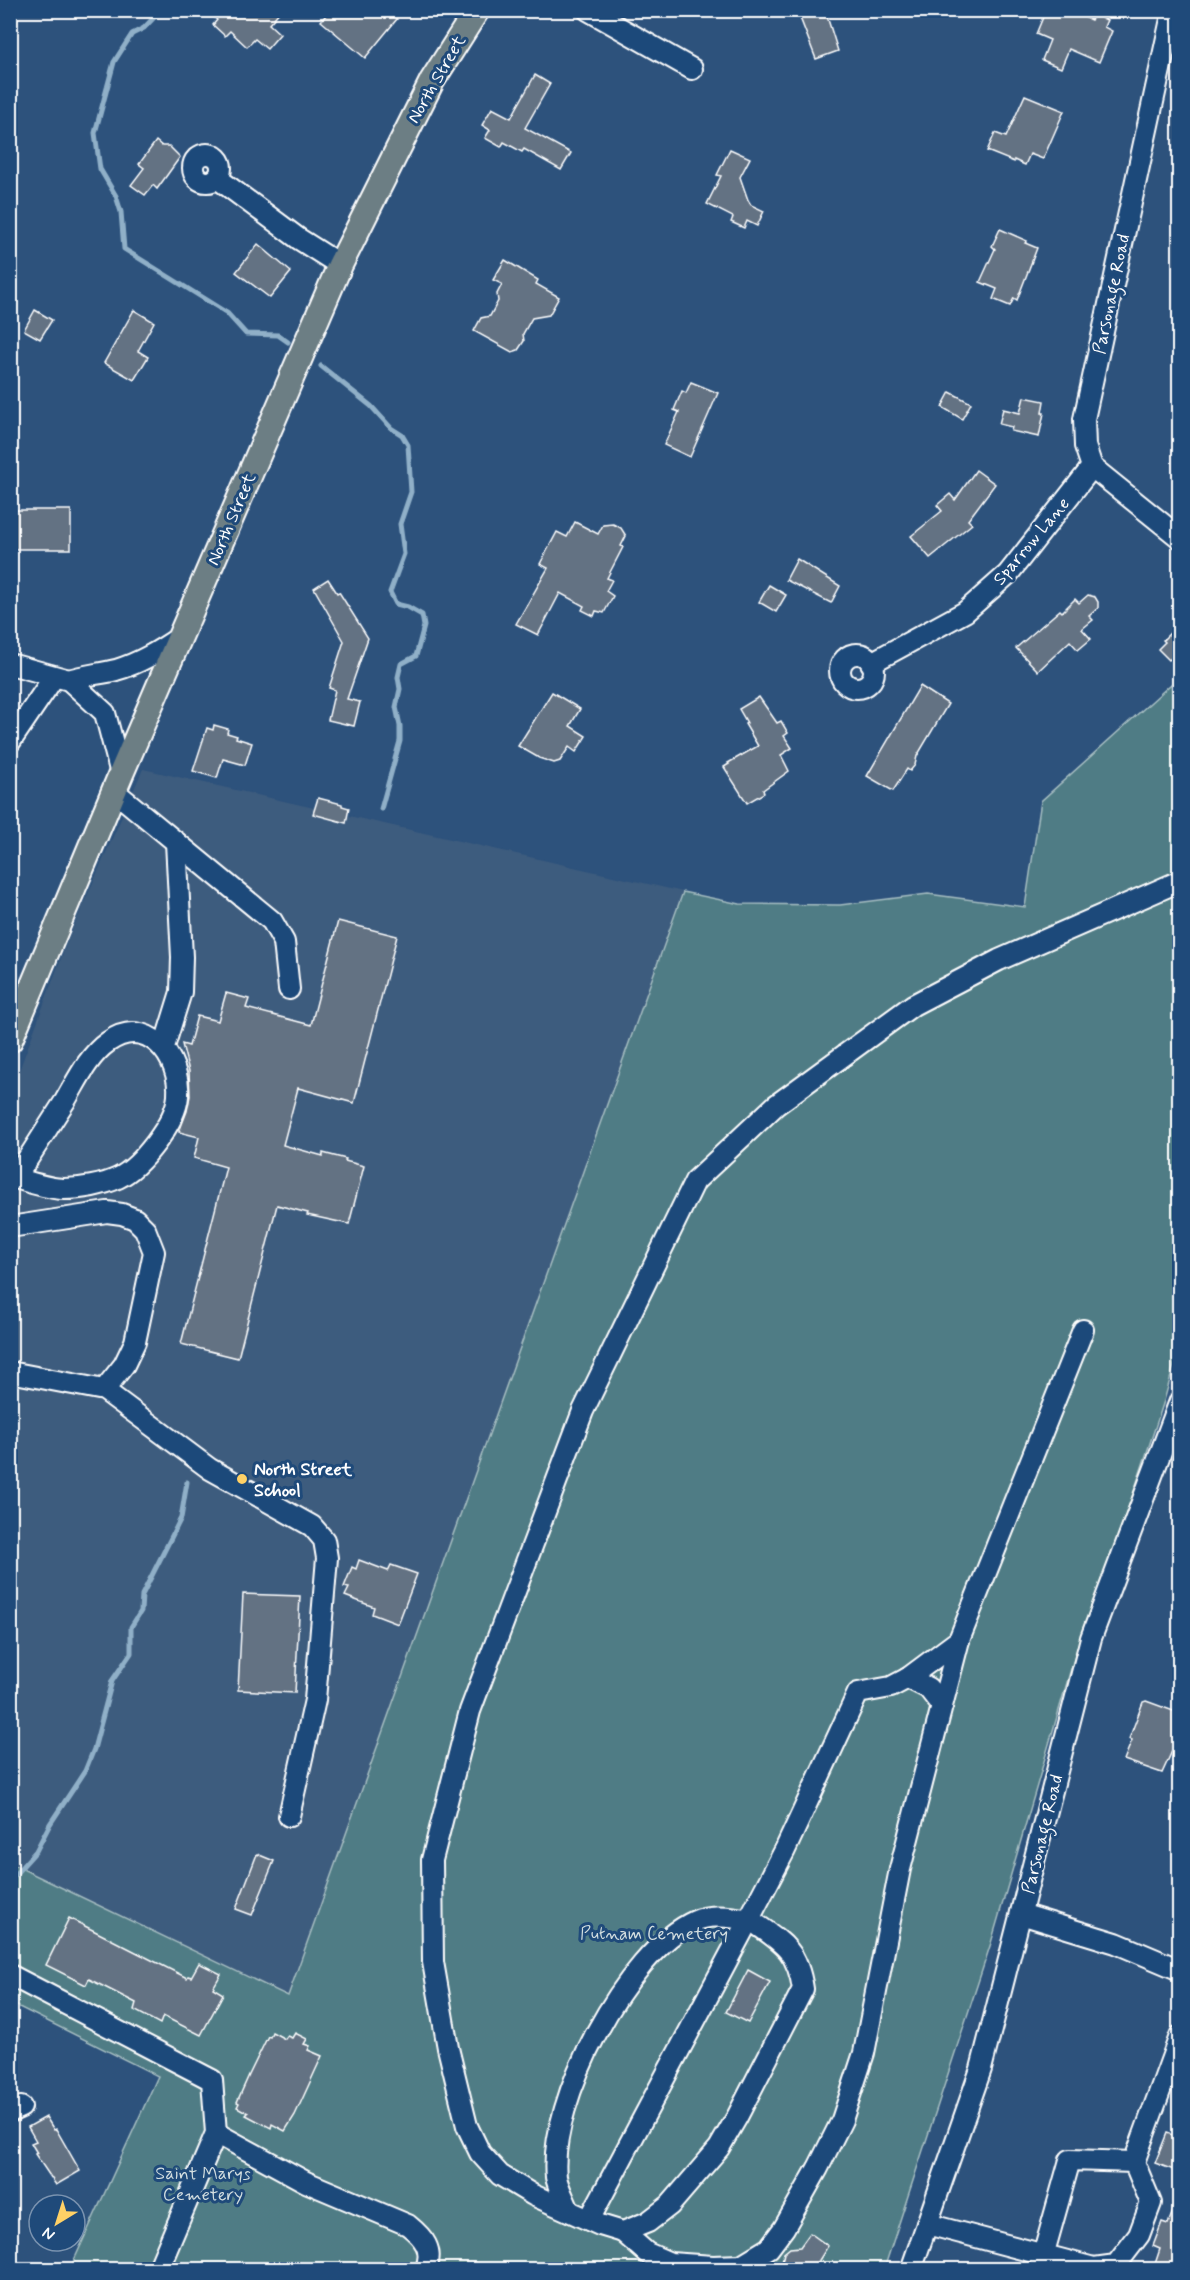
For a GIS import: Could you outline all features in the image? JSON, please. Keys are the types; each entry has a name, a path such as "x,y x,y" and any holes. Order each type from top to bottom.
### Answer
{"main road":[{"name":"North Street","path":"10,1040 117,782 340,265 432,81 477,10"}],"street":[{"path":"588,10 692,69"},
{"name":"Parsonage Road","path":"1092,467 1084,446 1084,419 1173,10"},
{"path":"217,178 299,239 340,265"},
{"path":"1092,467 1179,538"},
{"name":"Sparrow Lane","path":"871,663 965,612 1008,574 1092,467"},
{"path":"10,664 61,678 84,675 114,670 149,658 180,637"},
{"path":"10,742 61,678"},
{"path":"61,678 105,713 117,782 176,842 272,921 284,942 289,989"},
{"path":"164,1047 181,992 182,957 176,842"},
{"path":"1083,1330 959,1640 900,1869 864,2053 842,2120 784,2228 756,2263 713,2266 646,2261 623,2232 589,2220 533,2195 500,2175 480,2153 467,2126 448,2048 434,1962 432,1860 470,1711 583,1411 695,1181 776,1105 913,1005 999,960 1179,881"},
{"path":"129,1032 145,1034 164,1047 174,1064 179,1097 164,1134 147,1155 119,1178 90,1186 62,1189 13,1177 91,1059 108,1042 129,1032"},
{"path":"10,1227 107,1212 135,1219 145,1229 154,1252 135,1342 124,1365 104,1390"},
{"path":"10,1372 104,1390 210,1469 312,1526 324,1540 327,1558 315,1700 289,1816"},
{"name":"Parsonage Road","path":"911,2270 981,2069 1091,1638 1179,1401"},
{"path":"589,2220 785,1850 858,1693 891,1687 908,1678 959,1640"},
{"path":"908,1678 928,1688 942,1706"},
{"path":"1021,1914 1116,1943 1179,1970"},
{"path":"569,2211 556,2178 557,2148 563,2117 592,2039 616,1999 646,1959 670,1937 695,1921 712,1916 749,1919 791,1953 800,1968 803,1989 719,2148 670,2205 648,2222 623,2232"},
{"path":"10,1975 212,2080 216,2133 158,2270"},
{"path":"927,2224 1040,2262 1094,2268 1116,2265 1139,2235 1151,2203 1134,2162 1179,2036"},
{"path":"216,2133 306,2182 408,2226 422,2236 428,2246 428,2263 425,2270"},
{"path":"1040,2262 1070,2160 1134,2162"}],"shaded area":[{"name":"North Street School","path":"143,769 683,892 288,1996 11,1863 10,1095 69,937"}],"green space":[{"name":"Putnam Cemetery","path":"1179,677 1179,1347 1164,1401 1132,1497 1075,1655 991,1943 884,2269 70,2269 77,2253 87,2253 87,2232 158,2076 11,2003 10,1863 288,1996 683,892 740,904 840,905 928,894 1025,907 1041,801"}],"building":[{"path":"207,10 281,10 269,24 280,34 267,49 255,39 247,47 230,31 225,36 213,25 217,20"},
{"path":"330,10 387,10 397,19 365,58 321,21"},
{"path":"797,10 825,10 838,51 816,59"},
{"path":"1046,10 1068,10 1091,20 1094,15 1107,20 1104,27 1112,31 1099,62 1069,49 1061,68 1042,60 1050,40 1036,34"},
{"path":"535,75 550,84 525,128 571,153 561,170 524,149 522,152 504,142 501,147 485,138 490,130 482,125 492,108 511,118"},
{"path":"1025,95 1064,111 1043,159 1030,154 1025,165 987,151 995,133 1006,137"},
{"path":"156,141 162,146 169,146 180,157 157,189 153,185 145,195 131,185 144,168 139,164"},
{"path":"730,149 750,158 740,177 751,205 764,211 757,226 747,221 744,228 731,222 733,217 707,204 721,176 717,175"},
{"path":"1000,229 1037,248 1017,300 1014,298 1010,306 993,299 997,289 980,282 995,249 992,246"},
{"path":"258,244 291,272 270,298 236,272"},
{"path":"505,260 538,280 536,284 559,297 549,315 532,318 523,334 524,341 518,350 512,352 474,331 481,318 490,316 498,301 497,294 502,284 493,280"},
{"path":"35,310 52,320 40,339 24,330"},
{"path":"134,310 154,322 138,351 148,357 134,380 104,363"},
{"path":"691,382 718,393 690,457 664,445 679,412 674,410 682,391 686,393"},
{"path":"950,392 971,403 962,419 942,407"},
{"path":"1024,397 1044,401 1039,437 1011,431 1012,427 999,424 1003,409 1020,413"},
{"path":"976,470 995,484 968,520 972,524 930,558 911,536 942,511 937,505 950,494 955,500"},
{"path":"14,510 71,510 71,549 14,549 14,542 10,542 10,514 14,514"},
{"path":"575,522 598,534 603,525 613,524 621,528 626,536 621,546 623,547 607,578 612,580 606,591 613,596 604,613 596,611 594,616 582,610 584,606 560,593 538,635 516,624 548,568 540,564 557,532 567,537"},
{"path":"797,559 840,586 831,603 786,580"},
{"path":"328,579 337,593 339,592 368,638 347,699 360,702 354,726 328,720 335,690 329,688 344,641 314,588"},
{"path":"769,585 786,595 776,612 759,602"},
{"path":"1088,595 1095,597 1098,602 1098,608 1089,616 1093,620 1082,629 1091,639 1078,650 1070,641 1038,671 1016,648 1060,610 1062,612 1075,599 1079,603"},
{"path":"1179,624 1179,658 1176,654 1169,660 1158,649 1165,642 1163,640"},
{"path":"920,686 948,704 917,756 915,765 910,771 907,769 893,791 867,776"},
{"path":"552,692 580,709 570,726 586,736 576,752 569,747 560,761 554,763 539,758 518,746"},
{"path":"759,697 777,723 781,721 788,733 784,736 792,748 781,755 789,771 763,790 764,793 747,803 724,767 758,746 739,709"},
{"path":"214,725 228,729 227,733 252,743 245,765 223,759 217,778 193,771 207,728 213,730"},
{"path":"318,798 349,808 346,823 313,814"},
{"path":"338,921 397,936 354,1103 298,1088 283,1145 323,1156 323,1153 364,1166 349,1224 307,1215 308,1213 277,1205 238,1358 181,1344 226,1167 194,1158 199,1137 179,1132 190,1096 189,1071 182,1044 189,1046 197,1016 218,1021 226,993 249,999 246,1008 311,1025"},
{"path":"359,1560 388,1571 391,1565 417,1574 398,1624 372,1614 374,1607 345,1596 349,1588 344,1587 352,1567 356,1569"},
{"path":"243,1594 300,1596 295,1693 238,1690"},
{"path":"1146,1701 1179,1713 1179,1736 1162,1773 1124,1760 1132,1740 1129,1739 1143,1702"},
{"path":"257,1854 274,1861 252,1915 236,1909"},
{"path":"69,1918 187,1978 191,1977 199,1963 221,1974 213,1988 223,1994 201,2035 163,2016 160,2024 134,2010 136,2003 89,1979 86,1985 46,1965"},
{"path":"748,1970 770,1982 748,2023 726,2012"},
{"path":"272,2032 285,2039 287,2036 292,2038 295,2033 307,2039 304,2044 310,2046 308,2050 322,2056 295,2115 285,2131 272,2124 271,2128 246,2115 248,2113 237,2107 249,2075"},
{"path":"46,2117 54,2130 56,2129 80,2171 56,2185 35,2154 37,2153 31,2143 36,2141 28,2127"},
{"path":"1167,2133 1179,2137 1179,2172 1155,2163"},
{"path":"1178,2198 1179,2270 1153,2270 1160,2249 1153,2246 1162,2222 1168,2224"},
{"path":"810,2233 828,2246 813,2270 786,2270 782,2262 784,2253 790,2248 800,2247"}],"waterway":[{"path":"161,10 144,28 132,34 114,62 95,133 100,169 116,196 121,212 124,249 227,313 246,334 278,335 288,342"},
{"path":"321,366 371,406 391,428 402,435 408,445 411,492 400,524 404,554 390,592 396,604 408,607 422,615 424,626 416,656 401,664 398,677 400,689 396,707 400,741 381,809"},
{"path":"10,1880 36,1851 50,1824 85,1771 94,1749 112,1681 131,1653 131,1627 141,1611 142,1595 181,1518 187,1482"}],"place":[{"name":"North Street School","path":"242,1479"}],"park label":[{"name":"Saint Marys Cemetery","path":"203,2183"}]}
